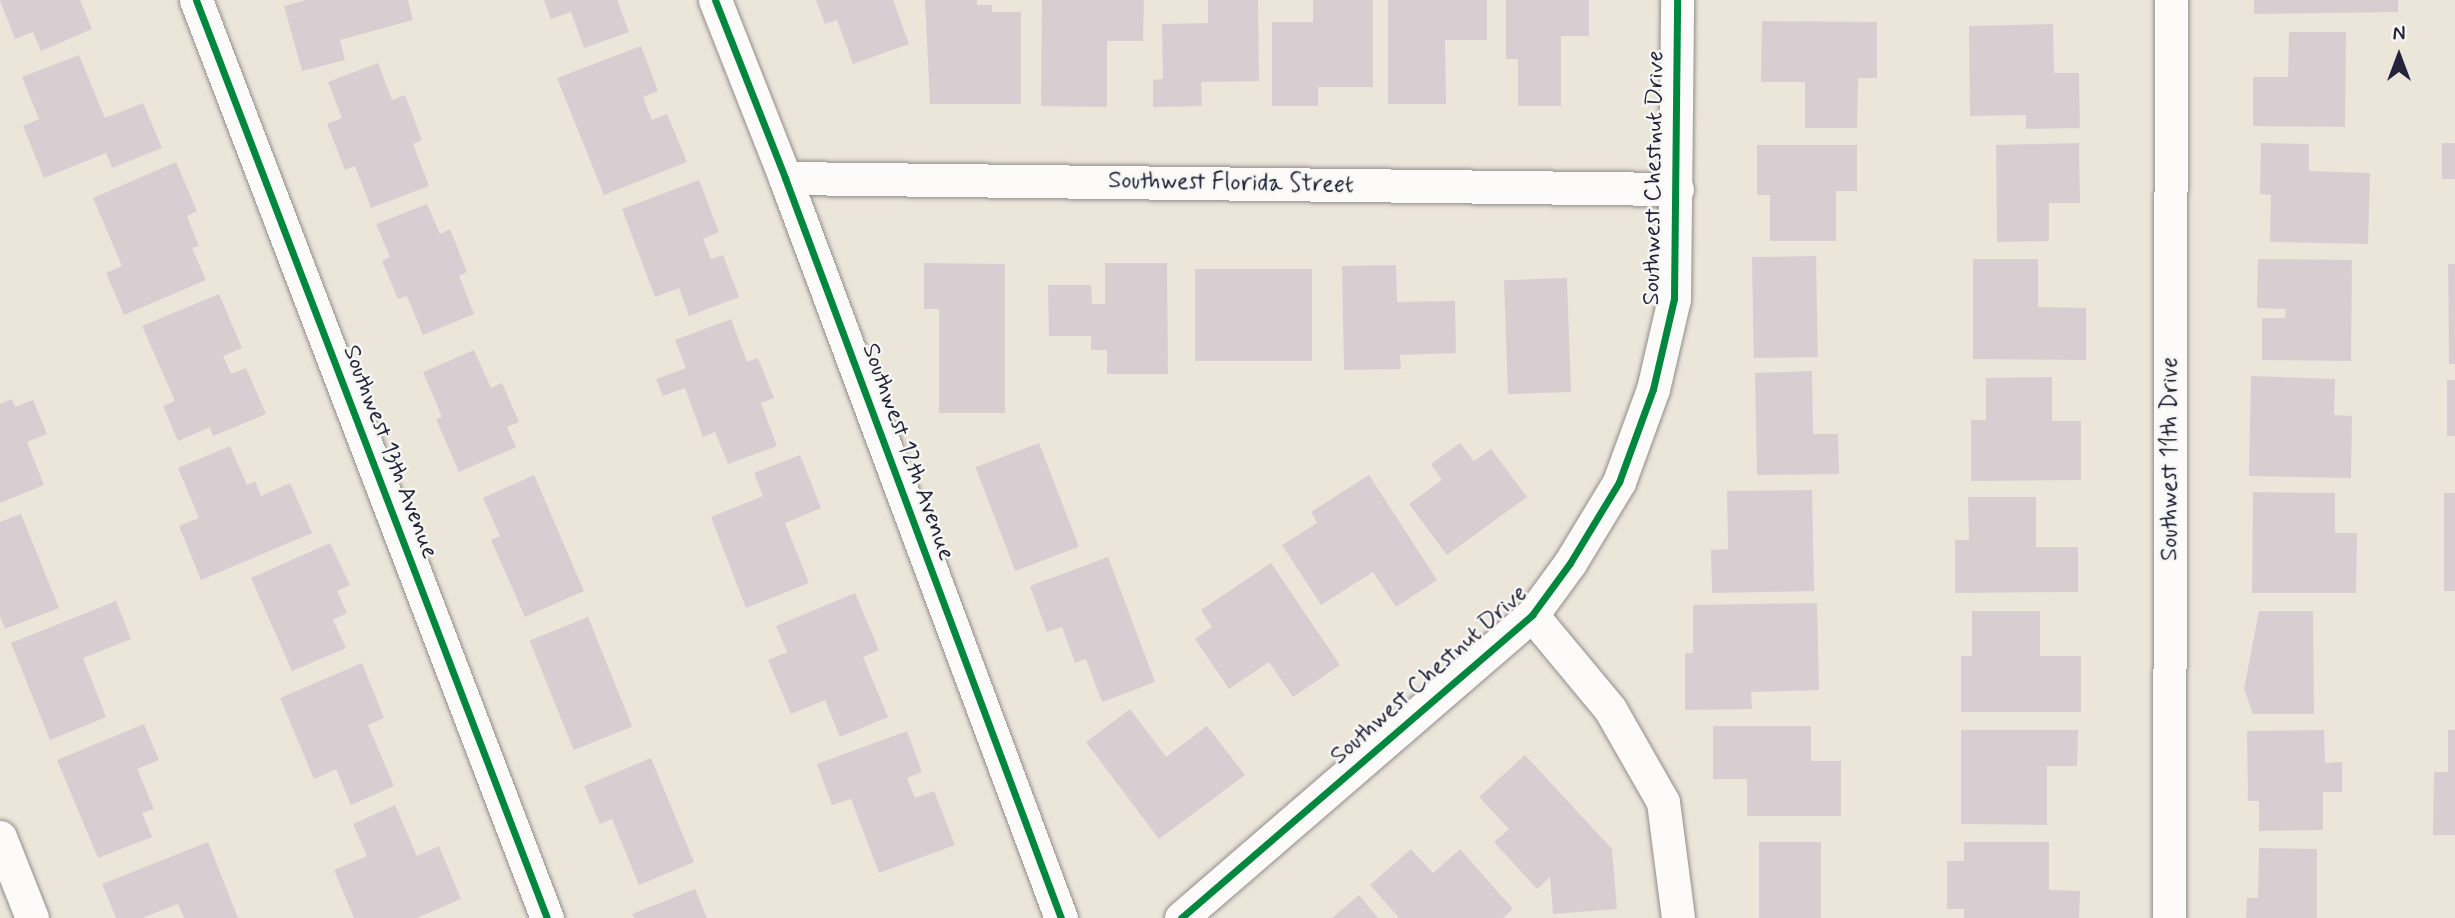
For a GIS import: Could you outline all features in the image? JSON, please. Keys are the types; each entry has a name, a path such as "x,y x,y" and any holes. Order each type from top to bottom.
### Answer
{"street":[{"name":"Southwest 13th Avenue","path":"196,0 547,918"},
{"name":"Southwest 12th Avenue","path":"715,0 785,178 1060,918"},
{"name":"Southwest Chestnut Drive","path":"1181,918 1532,615 1570,563 1619,482 1653,389 1674,299 1677,0"},
{"name":"Southwest 11th Drive","path":"2169,918 2171,0"},
{"name":"Southwest Florida Street","path":"785,178 1677,189"},
{"path":"1532,615 1610,709 1663,802 1678,918"},
{"path":"0,837 32,918"}],"building":[{"path":"0,0 80,0 92,29 41,51 33,32 15,39"},
{"path":"306,0 408,0 413,20 340,40 345,60 302,71 284,6"},
{"path":"544,0 617,0 629,32 584,48 571,12 551,19"},
{"path":"816,0 893,0 909,44 853,64 837,20 825,24"},
{"path":"925,0 977,0 977,5 992,5 992,12 1021,12 1021,104 930,104"},
{"path":"1042,0 1144,0 1143,41 1107,41 1107,107 1041,106"},
{"path":"1208,0 1258,0 1259,81 1201,82 1202,106 1153,107 1153,80 1163,79 1162,24 1208,23"},
{"path":"1313,0 1373,0 1373,87 1318,87 1318,106 1272,106 1272,22 1313,22"},
{"path":"1388,0 1487,0 1487,40 1445,40 1446,104 1388,104"},
{"path":"1506,0 1589,0 1589,36 1561,36 1561,106 1518,106 1518,59 1506,59"},
{"path":"2254,0 2398,0 2398,12 2254,14"},
{"path":"1762,21 1877,22 1877,78 1858,78 1857,128 1805,128 1805,82 1761,82"},
{"path":"2053,24 2054,73 2079,73 2080,128 2026,129 2026,115 1970,116 1969,26"},
{"path":"2289,32 2346,32 2345,127 2253,126 2253,77 2288,77"},
{"path":"641,46 658,91 643,97 652,120 667,114 687,162 604,195 557,78"},
{"path":"79,55 105,118 143,103 162,148 112,168 106,153 44,178 23,126 39,119 22,77"},
{"path":"378,63 392,100 405,95 422,140 413,144 429,186 371,208 355,166 345,170 327,124 342,118 328,82"},
{"path":"2079,143 2080,203 2049,203 2049,241 1997,242 1996,145"},
{"path":"2261,143 2309,144 2309,171 2370,173 2368,244 2270,242 2271,195 2260,194"},
{"path":"2442,143 2455,143 2455,179 2442,179"},
{"path":"1757,145 1857,145 1857,191 1836,191 1836,241 1770,241 1770,195 1757,195"},
{"path":"176,162 197,211 187,216 199,246 192,248 206,280 124,315 106,273 122,266 93,198"},
{"path":"699,180 719,232 703,239 711,259 723,255 739,297 689,316 679,288 655,297 622,209"},
{"path":"427,204 440,234 450,229 467,272 459,276 474,314 423,335 407,296 398,299 382,261 390,257 376,224"},
{"path":"1816,256 1818,357 1754,358 1752,257"},
{"path":"1973,259 2038,259 2038,307 2086,308 2086,360 1973,359"},
{"path":"2258,259 2352,260 2351,361 2262,360 2262,318 2285,318 2286,309 2257,308"},
{"path":"924,263 1005,264 1005,413 939,413 939,309 924,309"},
{"path":"1105,263 1167,263 1168,374 1107,374 1107,350 1091,350 1091,336 1049,336 1048,285 1091,285 1092,304 1105,304"},
{"path":"2448,264 2455,264 2455,364 2449,364"},
{"path":"1396,265 1397,302 1455,301 1456,353 1400,355 1401,369 1344,370 1342,266"},
{"path":"1195,269 1312,269 1312,361 1195,361"},
{"path":"1567,278 1571,392 1508,394 1504,280"},
{"path":"219,294 242,348 223,356 231,374 246,368 266,414 213,436 210,427 178,441 163,406 175,401 142,326"},
{"path":"731,319 747,362 758,358 774,398 761,403 777,446 728,464 715,432 703,437 685,388 663,396 656,379 686,368 675,340"},
{"path":"474,350 491,388 502,383 519,422 507,427 516,447 459,472 436,419 442,417 423,372"},
{"path":"1812,371 1813,434 1838,434 1839,474 1757,475 1755,373"},
{"path":"2251,376 2335,379 2334,415 2352,416 2351,478 2249,476"},
{"path":"2052,377 2052,421 2081,421 2081,480 1971,481 1971,420 1986,420 1986,378"},
{"path":"2447,380 2455,380 2455,436 2447,436"},
{"path":"12,399 15,407 33,400 47,434 27,442 44,485 0,503 0,404"},
{"path":"1039,443 1079,547 1015,571 976,467"},
{"path":"1460,443 1474,461 1491,449 1527,497 1447,555 1409,504 1442,480 1431,464"},
{"path":"230,446 247,485 255,481 261,496 290,483 312,533 201,580 179,526 199,518 178,468"},
{"path":"800,455 821,508 785,523 809,583 746,608 711,517 763,496 754,473"},
{"path":"534,475 584,591 525,617 491,540 500,536 483,498"},
{"path":"1369,475 1437,580 1396,607 1373,572 1321,605 1282,545 1317,523 1311,512"},
{"path":"1812,490 1814,591 1712,593 1711,550 1728,549 1727,491"},
{"path":"2253,492 2335,493 2335,533 2357,533 2356,593 2252,593"},
{"path":"2444,493 2455,493 2455,591 2444,591"},
{"path":"1968,497 2036,497 2036,547 2078,547 2078,592 1955,593 1955,540 1969,540"},
{"path":"21,514 59,608 5,629 0,616 0,522"},
{"path":"330,543 350,585 337,591 347,613 333,620 346,648 292,671 251,578"},
{"path":"1108,557 1155,682 1102,702 1086,659 1075,663 1062,627 1047,632 1030,586"},
{"path":"1271,563 1340,665 1293,697 1269,662 1229,689 1195,639 1212,627 1201,610"},
{"path":"855,593 879,650 863,657 888,717 840,737 825,700 791,714 768,660 787,652 776,626"},
{"path":"116,601 131,639 83,658 106,717 50,740 11,643"},
{"path":"1817,603 1819,690 1751,692 1752,709 1685,710 1685,653 1693,653 1693,605"},
{"path":"1972,611 2040,611 2040,656 2081,656 2081,712 1961,712 1961,656 1972,656"},
{"path":"2259,611 2313,611 2314,714 2253,714 2244,689"},
{"path":"588,617 632,726 574,750 530,641"},
{"path":"362,663 384,718 368,725 394,786 351,805 336,769 314,779 280,698"},
{"path":"1130,709 1166,757 1207,726 1245,775 1159,839 1086,742"},
{"path":"144,724 159,760 137,769 154,809 142,813 152,837 98,858 57,760"},
{"path":"1713,726 1811,726 1811,761 1841,761 1841,816 1747,816 1747,779 1713,779"},
{"path":"1961,730 2078,730 2077,766 2047,766 2047,825 1961,824"},
{"path":"2324,730 2325,763 2342,762 2342,792 2323,792 2323,830 2259,831 2259,801 2248,801 2247,731"},
{"path":"2448,730 2455,730 2455,835 2433,835 2434,772 2448,772"},
{"path":"907,731 922,772 907,778 915,798 934,791 955,845 879,873 851,799 832,805 817,764"},
{"path":"1525,755 1612,849 1617,909 1553,914 1550,877 1537,889 1494,842 1509,829 1479,797"},
{"path":"651,758 694,862 639,885 612,819 600,824 584,786"},
{"path":"395,805 417,856 439,846 461,899 417,918 354,918 334,870 367,856 353,824"},
{"path":"208,842 238,918 184,918 178,904 142,918 116,918 102,884"},
{"path":"1759,842 1821,842 1821,918 1759,918"},
{"path":"1964,842 2049,842 2049,890 2080,891 2079,918 1964,918 1964,909 1947,909 1947,861 1964,861"},
{"path":"2259,848 2317,849 2317,918 2246,918 2247,898 2258,898"},
{"path":"1411,849 1433,873 1460,849 1513,909 1503,918 1399,918 1370,885"},
{"path":"695,889 707,918 634,918 632,914"},
{"path":"1359,895 1378,918 1332,918"}],"cycle path":[{"path":"196,0 547,918"},
{"path":"715,0 785,178 1061,918"},
{"path":"1181,918 1532,615 1570,563 1619,482 1653,389 1674,299 1677,0"}]}
